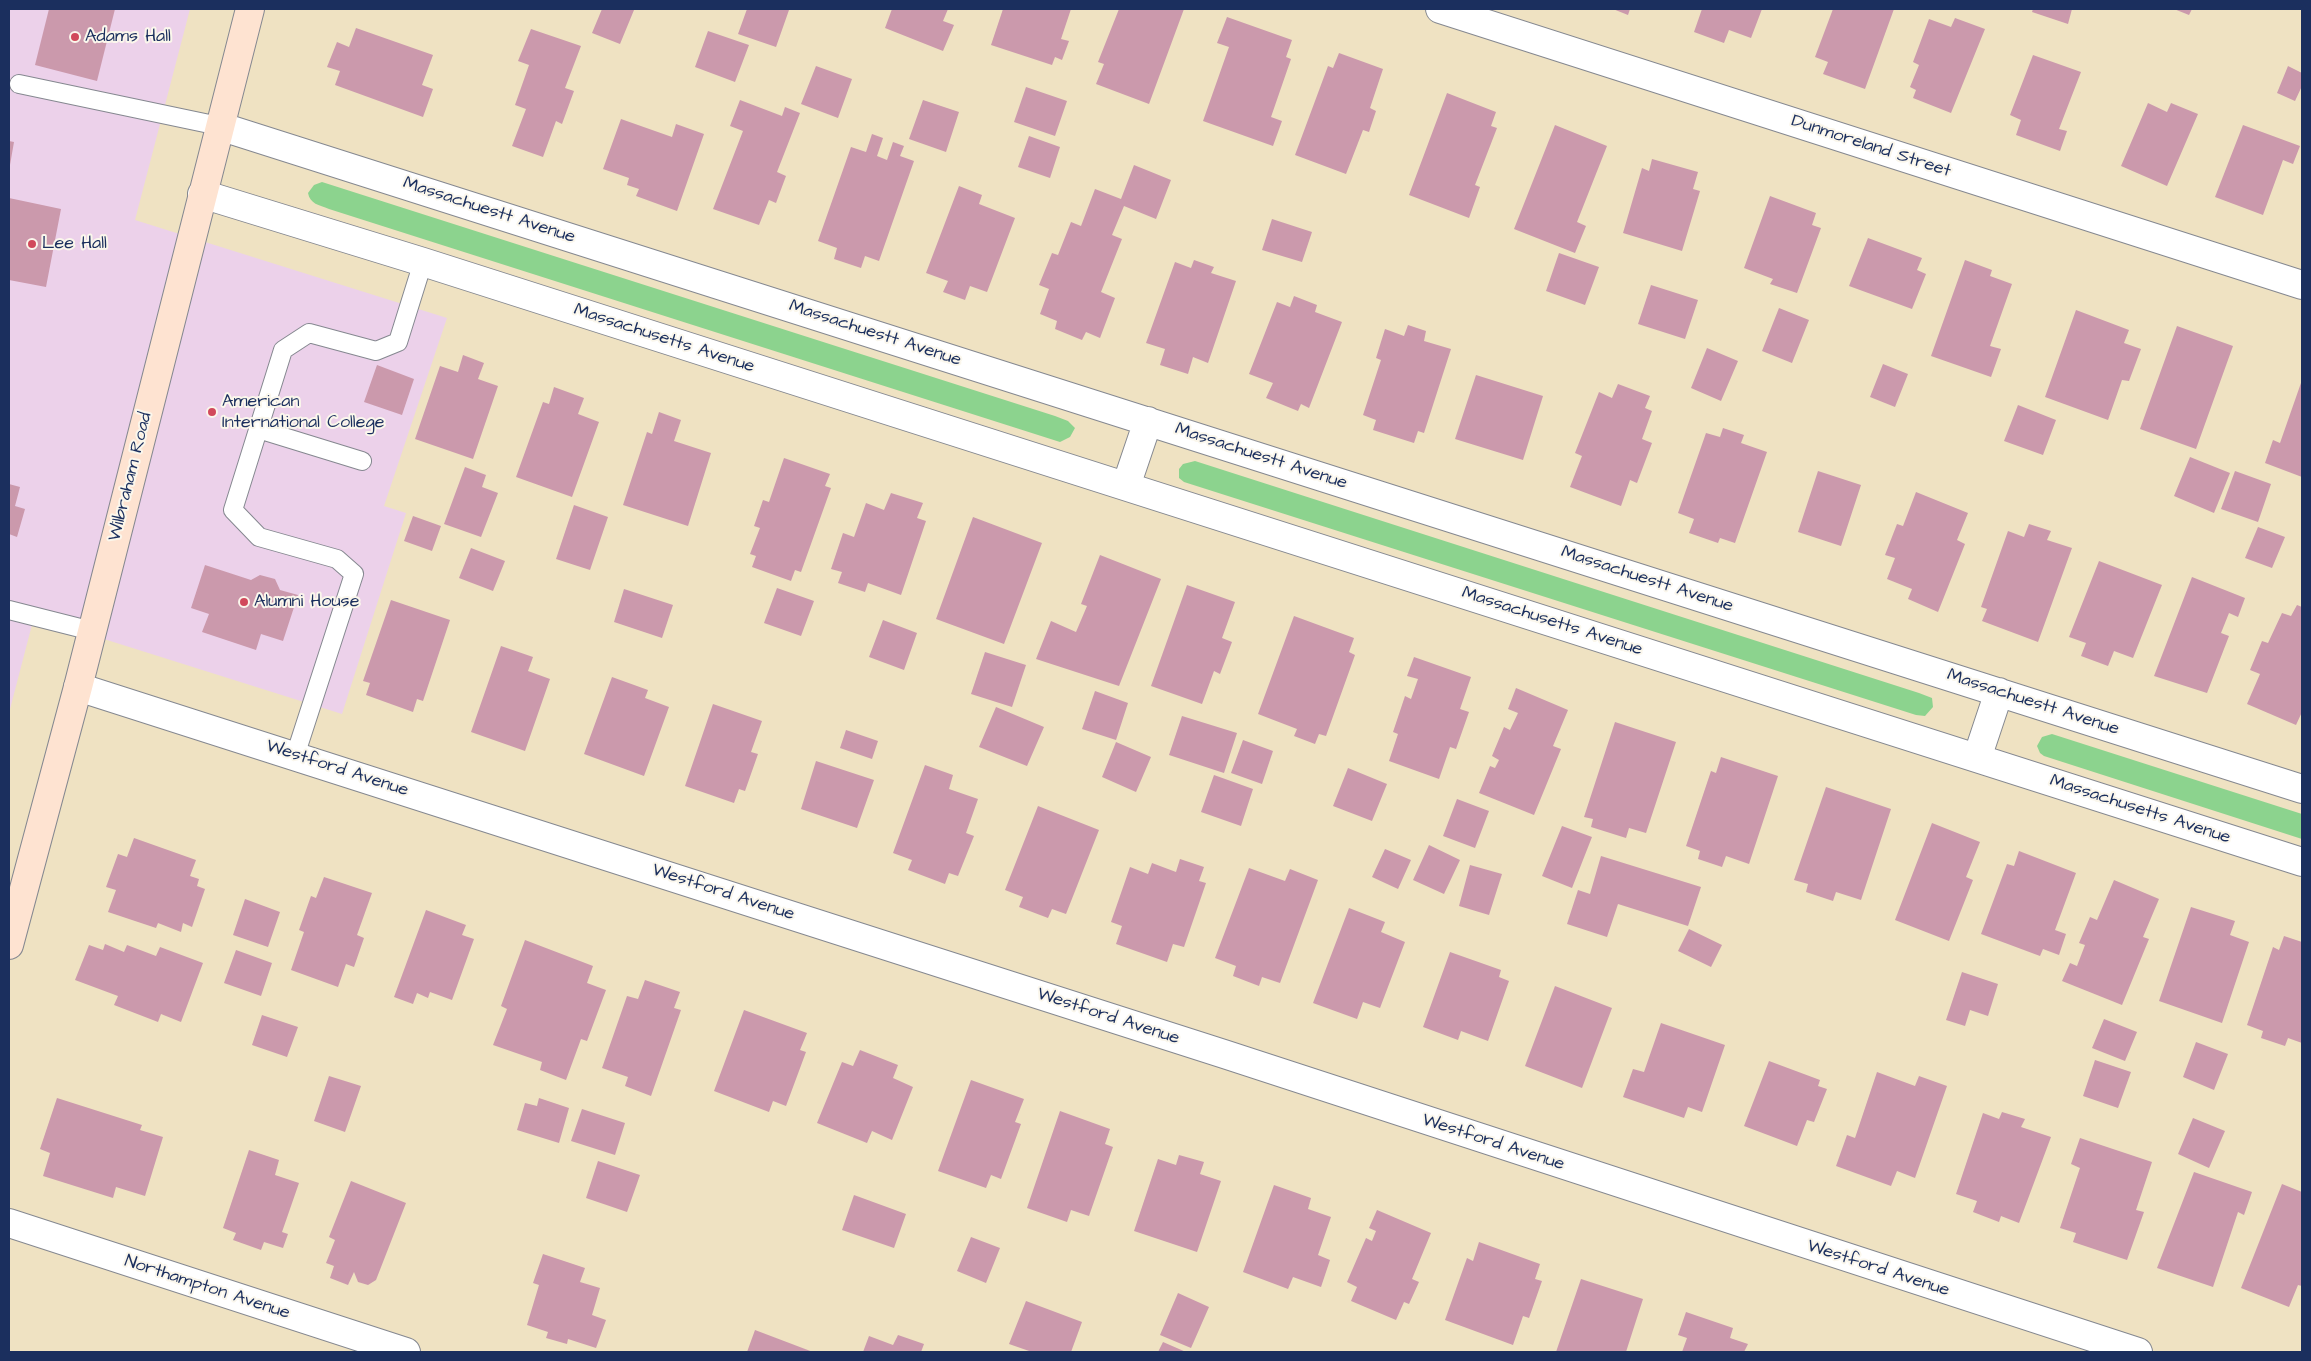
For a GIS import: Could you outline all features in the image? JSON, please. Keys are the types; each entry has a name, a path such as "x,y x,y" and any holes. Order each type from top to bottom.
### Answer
{"main road":[{"name":"Wilbraham Road","path":"9,945 78,687 250,9"}],"street":[{"name":"Dunmoreland Street","path":"1440,9 2302,285"},
{"name":"Massachuestt Avenue","path":"219,126 2302,789"},
{"name":"Massachusetts Avenue","path":"202,194 423,262 2302,862"},
{"path":"1126,486 1148,421"},
{"name":"Westford Avenue","path":"78,687 1224,1054 2138,1352"},
{"path":"1977,758 1999,692"},
{"name":"Northampton Avenue","path":"9,1223 406,1352"}],"lane":[{"path":"19,84 219,126"},
{"path":"295,756 354,574 337,559 259,537 233,510 282,350 309,333 376,351 398,342 423,262"},
{"path":"258,429 362,461"},
{"path":"9,610 92,631"}],"shaded area":[{"name":"American International College","path":"9,9 190,9 135,220 447,318 384,506 406,513 342,714 34,617 9,713"}],"green space":[{"path":"322,182 1055,416 1068,421 1075,428 1070,437 1060,442 329,209 313,202 309,197 308,193 314,185"},
{"path":"1195,461 1919,693 1932,698 1933,707 1925,716 1916,715 1184,482 1179,478 1179,469 1183,464"},
{"path":"2052,734 2302,814 2302,839 2044,756 2040,753 2037,746 2042,737"}],"building":[{"name":"Adams Hall","path":"49,9 115,9 97,81 35,65"},
{"path":"602,9 634,10 620,44 592,33"},
{"path":"747,9 789,10 776,47 738,34"},
{"path":"892,9 948,9 943,21 954,25 943,51 885,28"},
{"path":"1003,9 1071,9 1061,39 1069,41 1062,60 1055,57 1052,65 991,45"},
{"path":"1119,9 1184,9 1149,104 1096,84 1104,64 1098,62"},
{"path":"1613,9 1630,9 1628,15"},
{"path":"1702,9 1762,9 1751,38 1729,30 1724,43 1694,32"},
{"path":"1833,9 1894,9 1865,89 1823,74 1828,62 1815,57"},
{"path":"2033,9 2072,9 2068,24 2032,12"},
{"path":"2174,9 2192,9 2189,15"},
{"path":"1227,17 1292,40 1286,57 1291,59 1271,117 1282,121 1273,146 1203,121 1229,47 1217,43"},
{"path":"1955,18 1985,29 1951,113 1913,98 1916,90 1910,87 1919,65 1913,62 1929,19 1951,27"},
{"path":"356,28 433,55 422,85 433,89 423,117 335,85 340,71 327,67 337,42 349,47"},
{"path":"531,29 581,46 565,88 574,91 562,124 556,121 543,157 512,146 526,109 515,105 529,65 518,61"},
{"path":"708,31 749,45 735,82 695,67"},
{"path":"1339,53 1383,69 1370,108 1376,111 1369,132 1363,130 1346,174 1295,155 1328,66 1333,68"},
{"path":"2033,55 2081,72 2059,129 2067,131 2060,151 2016,135 2021,120 2010,115"},
{"path":"816,66 852,79 838,118 801,104"},
{"path":"2288,66 2302,73 2302,86 2295,101 2277,93"},
{"path":"1026,87 1067,101 1055,136 1014,122"},
{"path":"1447,93 1496,112 1491,126 1497,128 1475,185 1480,187 1469,218 1409,195"},
{"path":"740,100 782,116 785,107 800,113 777,172 786,176 776,203 769,200 759,225 713,209 743,131 730,126"},
{"path":"923,100 959,112 946,152 909,139"},
{"path":"2148,103 2167,112 2171,103 2198,114 2167,186 2121,166"},
{"path":"621,119 672,137 676,124 704,134 677,211 636,196 639,189 627,185 629,178 603,169"},
{"path":"1555,125 1607,146 1577,222 1586,226 1575,253 1514,229"},
{"path":"2243,125 2300,146 2293,164 2283,160 2263,215 2215,197"},
{"path":"872,134 883,138 877,156 887,160 893,142 904,146 900,156 914,161 879,261 865,256 861,268 834,259 837,248 818,241 851,147 866,152"},
{"path":"1029,136 1060,147 1050,178 1018,167"},
{"path":"9,141 14,142 10,165 9,165"},
{"path":"1652,159 1698,172 1693,189 1700,191 1682,251 1623,233 1642,168 1649,171"},
{"path":"1134,165 1171,180 1156,219 1124,206 1112,235 1122,239 1101,292 1115,298 1100,338 1086,332 1082,340 1055,329 1057,321 1040,314 1049,289 1039,285 1052,253 1058,255 1071,222 1081,226 1095,189 1121,199"},
{"path":"959,186 982,195 979,204 1015,218 987,292 970,286 965,300 943,292 948,281 926,273"},
{"path":"1770,196 1816,213 1812,225 1821,228 1797,293 1770,284 1773,279 1744,268"},
{"name":"Lee Hall","path":"9,198 61,209 46,287 9,280"},
{"path":"1272,219 1312,232 1302,262 1262,250"},
{"path":"1868,238 1922,258 1917,270 1926,274 1912,309 1849,286"},
{"path":"1559,253 1599,267 1585,305 1546,291"},
{"path":"1194,260 1214,267 1211,273 1236,281 1208,363 1193,357 1188,374 1160,365 1165,349 1146,343 1175,262 1191,268"},
{"path":"1965,260 1992,270 1990,276 2012,284 1990,346 2001,349 1991,377 1931,356"},
{"path":"1651,285 1698,300 1685,339 1638,324"},
{"path":"1294,296 1317,305 1315,312 1342,322 1309,408 1301,404 1298,411 1266,398 1273,383 1249,374 1277,302 1290,307"},
{"path":"1779,308 1809,320 1792,363 1762,351"},
{"path":"2076,310 2129,330 2124,343 2141,349 2129,381 2122,380 2108,420 2045,397"},
{"path":"1408,325 1426,331 1424,341 1451,349 1424,433 1418,431 1414,443 1373,430 1376,420 1363,415 1381,360 1376,358 1385,329 1404,336"},
{"path":"2177,326 2233,346 2196,449 2140,429"},
{"path":"1707,348 1738,361 1721,401 1691,388"},
{"path":"463,355 484,363 478,379 498,386 473,459 415,439 440,366 458,372"},
{"path":"1883,364 1908,374 1895,407 1870,397"},
{"path":"377,365 414,379 402,415 364,402"},
{"path":"1476,375 1543,396 1523,460 1455,439"},
{"path":"2302,380 2302,477 2265,463 2273,440 2280,443"},
{"path":"1618,384 1650,396 1645,408 1652,411 1642,439 1652,443 1637,483 1630,480 1621,506 1570,487 1582,456 1575,453 1599,392 1612,398"},
{"path":"554,387 584,398 578,414 599,422 572,497 516,477 543,402 549,404"},
{"path":"2018,405 2056,420 2043,455 2004,441"},
{"path":"659,412 681,420 674,441 711,453 688,526 623,505 647,432 652,434"},
{"path":"1723,428 1744,435 1741,443 1767,452 1735,543 1720,538 1718,543 1689,533 1694,519 1678,513 1706,433 1720,437"},
{"path":"2190,457 2230,473 2214,513 2174,496"},
{"path":"784,458 830,474 825,486 831,488 801,572 795,570 791,581 752,567 756,556 750,554 760,528 754,526 763,500 769,502"},
{"path":"465,467 486,475 482,487 498,493 481,537 444,524"},
{"path":"1818,471 1861,485 1841,546 1798,532"},
{"path":"2235,471 2271,484 2258,522 2221,509"},
{"path":"9,484 20,487 15,506 25,509 17,537 9,534"},
{"path":"1916,492 1968,513 1957,540 1965,544 1938,612 1908,599 1912,589 1887,579 1895,558 1885,555 1897,524 1903,526"},
{"path":"891,493 923,503 917,518 926,521 901,595 868,583 865,592 838,583 842,572 831,569 843,533 854,537 866,503 884,510"},
{"path":"574,505 608,517 590,570 556,559"},
{"path":"413,516 441,526 432,551 404,541"},
{"path":"973,517 1042,543 1004,644 936,619"},
{"path":"2029,524 2051,531 2047,540 2072,548 2038,642 1982,621 1987,609 1981,607 2008,531 2024,537"},
{"path":"2258,527 2285,537 2272,568 2245,558"},
{"path":"471,548 505,561 493,591 459,578"},
{"path":"1100,555 1161,579 1119,686 1036,659 1051,621 1076,632 1087,606 1081,604"},
{"path":"2099,561 2162,585 2133,658 2114,651 2108,666 2081,656 2086,643 2069,637"},
{"name":"Alumni House","path":"205,565 251,580 260,575 275,579 280,590 298,595 283,641 261,634 256,650 202,632 209,614 191,608"},
{"path":"2192,577 2245,598 2238,617 2229,613 2221,633 2229,636 2207,693 2154,676"},
{"path":"1187,585 1235,602 1222,638 1232,642 1220,674 1214,671 1202,704 1151,686"},
{"path":"777,588 814,601 801,636 764,623"},
{"path":"624,589 673,605 662,638 614,622"},
{"path":"391,600 450,620 423,701 417,699 413,712 366,695 370,683 363,681"},
{"path":"2297,605 2302,607 2302,712 2296,725 2247,704 2260,674 2250,670 2262,641 2268,643 2282,613 2291,616"},
{"path":"1294,616 1354,638 1349,652 1355,655 1326,736 1319,734 1315,744 1294,736 1297,729 1258,714"},
{"path":"883,620 917,633 904,670 869,657"},
{"path":"501,646 533,657 528,671 550,679 525,751 471,732"},
{"path":"985,652 1026,665 1012,707 971,694"},
{"path":"1414,657 1471,677 1460,709 1469,712 1456,749 1450,747 1439,779 1389,761 1398,734 1393,732 1405,696 1411,699 1418,679 1407,676"},
{"path":"612,677 648,690 645,698 669,707 644,776 584,754"},
{"path":"1516,688 1568,710 1553,746 1561,749 1534,815 1479,793 1490,766 1495,768 1499,760 1492,756 1504,727 1510,730 1518,713 1508,709"},
{"path":"1095,691 1128,703 1116,740 1082,729"},
{"path":"713,704 762,721 751,752 758,754 745,791 739,789 734,803 685,786"},
{"path":"996,707 1044,727 1027,766 979,747"},
{"path":"1182,716 1237,733 1224,773 1169,755"},
{"path":"1615,722 1676,742 1646,833 1629,828 1626,838 1591,827 1593,819 1584,817"},
{"path":"846,730 878,741 872,759 840,748"},
{"path":"1243,740 1273,751 1262,784 1231,773"},
{"path":"1116,742 1151,757 1136,792 1102,777"},
{"path":"1721,757 1778,776 1749,864 1726,856 1722,867 1698,859 1700,851 1686,846 1711,771 1716,773"},
{"path":"816,761 874,780 857,828 801,809"},
{"path":"925,765 953,775 949,789 978,799 966,833 974,836 958,876 949,873 945,884 908,870 912,860 893,853"},
{"path":"1348,768 1387,784 1372,821 1333,806"},
{"path":"1214,775 1253,789 1241,826 1201,812"},
{"path":"1826,787 1891,809 1861,900 1836,892 1833,901 1806,892 1808,884 1794,880"},
{"path":"1457,799 1489,811 1475,848 1443,836"},
{"path":"1038,806 1099,830 1066,914 1052,909 1048,918 1019,907 1023,897 1005,890"},
{"path":"1932,823 1980,842 1966,877 1973,880 1949,941 1895,920"},
{"path":"1562,826 1592,837 1572,888 1542,876"},
{"path":"134,838 196,860 190,876 199,879 197,886 205,889 192,927 183,923 181,932 158,923 156,928 108,912 116,890 106,887 118,854 127,857"},
{"path":"1429,845 1460,860 1444,894 1413,880"},
{"path":"1385,849 1411,860 1398,889 1372,877"},
{"path":"2019,851 2076,873 2055,930 2066,934 2059,955 2043,949 2040,956 1981,934 2007,864 2014,866"},
{"path":"1601,856 1701,887 1688,926 1618,904 1607,937 1567,924 1578,890 1590,894"},
{"path":"1180,859 1204,867 1199,881 1206,883 1184,947 1173,944 1167,962 1116,944 1122,926 1111,922 1130,867 1148,874 1152,863 1176,872"},
{"path":"1470,865 1502,874 1489,915 1459,906"},
{"path":"1249,868 1285,881 1290,869 1318,880 1280,983 1262,977 1259,986 1233,976 1236,966 1215,958"},
{"path":"324,877 372,893 357,935 364,938 354,967 346,964 338,987 291,970 304,932 299,930 311,896 316,898"},
{"path":"2114,880 2159,899 2143,937 2149,939 2122,1005 2062,981 2070,963 2077,966 2085,945 2079,943 2090,917 2097,920"},
{"path":"245,899 280,912 268,947 233,935"},
{"path":"2191,907 2235,921 2230,935 2249,942 2222,1023 2159,1001"},
{"path":"1349,908 1385,922 1381,932 1405,942 1380,1008 1363,1002 1357,1019 1313,1003"},
{"path":"426,910 466,925 462,935 474,939 452,1000 430,992 428,998 417,993 413,1004 394,997"},
{"path":"1689,929 1722,945 1711,967 1678,951"},
{"path":"2284,936 2302,942 2302,1043 2288,1038 2285,1046 2261,1038 2263,1031 2247,1025 2273,947 2279,950"},
{"path":"525,940 593,966 587,983 606,990 587,1041 581,1039 566,1080 540,1070 542,1062 493,1045 507,1009 501,1006"},
{"path":"105,944 124,952 127,945 156,956 160,947 203,963 181,1022 161,1014 158,1022 114,1005 118,996 75,980 89,945 103,950"},
{"path":"236,950 272,963 261,996 224,983"},
{"path":"1450,952 1501,970 1499,977 1509,981 1488,1041 1461,1031 1458,1040 1423,1027"},
{"path":"1962,972 1998,984 1988,1016 1970,1010 1965,1026 1946,1020"},
{"path":"645,980 680,992 674,1008 681,1010 651,1096 625,1086 628,1077 602,1068 627,996 638,999"},
{"path":"1555,986 1612,1008 1582,1088 1525,1066"},
{"path":"744,1010 807,1033 800,1050 806,1052 786,1106 773,1101 769,1112 714,1091"},
{"path":"262,1015 298,1027 287,1057 252,1045"},
{"path":"2104,1019 2137,1032 2125,1061 2092,1048"},
{"path":"1661,1023 1725,1045 1702,1112 1688,1107 1684,1118 1623,1097 1633,1069 1644,1072"},
{"path":"2196,1042 2228,1054 2214,1090 2183,1077"},
{"path":"860,1050 898,1065 893,1078 913,1087 892,1140 872,1131 867,1143 817,1123 842,1062 853,1066"},
{"path":"2095,1060 2131,1072 2118,1108 2083,1096"},
{"path":"1769,1061 1820,1080 1818,1086 1827,1089 1814,1122 1807,1120 1797,1146 1744,1126"},
{"path":"1877,1072 1915,1086 1919,1076 1947,1086 1915,1178 1897,1171 1891,1186 1836,1166 1847,1135 1855,1138"},
{"path":"329,1076 361,1086 345,1132 314,1121"},
{"path":"971,1080 1024,1099 1015,1122 1021,1124 1001,1179 991,1175 986,1188 938,1171"},
{"path":"57,1098 142,1125 140,1130 163,1137 145,1196 116,1187 113,1198 43,1176 50,1153 40,1149"},
{"path":"539,1098 569,1108 559,1143 517,1130 525,1103 537,1106"},
{"path":"582,1109 625,1123 615,1155 571,1141"},
{"path":"1060,1111 1110,1129 1105,1144 1113,1147 1089,1216 1071,1210 1067,1222 1027,1208"},
{"path":"2002,1112 2025,1119 2021,1127 2051,1137 2019,1223 2001,1216 1999,1222 1973,1212 1977,1201 1956,1194 1983,1113 1999,1119"},
{"path":"2193,1118 2225,1131 2209,1168 2178,1154"},
{"path":"2080,1138 2152,1162 2136,1210 2144,1212 2127,1260 2073,1242 2076,1233 2060,1228 2080,1168 2071,1164"},
{"path":"249,1150 279,1160 275,1175 299,1183 282,1232 288,1234 283,1248 264,1242 261,1250 233,1240 236,1233 223,1228"},
{"path":"1179,1155 1204,1162 1200,1174 1221,1181 1197,1252 1134,1231 1158,1159 1176,1165"},
{"path":"598,1161 640,1175 627,1212 586,1198"},
{"path":"2194,1172 2252,1192 2244,1215 2238,1212 2213,1287 2157,1268"},
{"path":"351,1181 406,1203 376,1280 368,1285 358,1282 354,1272 348,1285 330,1278 334,1266 326,1263 335,1240 329,1237"},
{"path":"2282,1184 2302,1192 2302,1286 2298,1285 2289,1307 2241,1288"},
{"path":"1274,1185 1311,1198 1308,1209 1331,1217 1318,1255 1330,1260 1321,1287 1293,1277 1288,1289 1243,1272"},
{"path":"854,1195 906,1214 894,1248 842,1230"},
{"path":"1377,1210 1431,1233 1412,1279 1419,1282 1409,1304 1404,1302 1396,1320 1351,1301 1357,1287 1347,1282 1366,1238 1372,1241 1376,1231 1369,1228"},
{"path":"971,1237 1000,1248 986,1283 957,1271"},
{"path":"1479,1242 1540,1264 1535,1279 1542,1281 1529,1318 1523,1316 1513,1345 1445,1320 1467,1258 1473,1261"},
{"path":"543,1254 585,1268 580,1282 600,1288 592,1315 606,1320 596,1348 568,1339 567,1344 546,1338 548,1332 527,1325 539,1285 533,1283"},
{"path":"1581,1279 1643,1299 1626,1352 1556,1352"},
{"path":"1178,1293 1209,1307 1191,1348 1160,1335"},
{"path":"1026,1301 1082,1322 1071,1352 1032,1352 1009,1344"},
{"path":"1686,1312 1733,1328 1730,1338 1748,1344 1744,1352 1682,1352 1687,1338 1678,1335"},
{"path":"755,1330 813,1352 747,1352"},
{"path":"898,1335 924,1344 921,1352 863,1352 869,1336 893,1345"},
{"path":"1163,1342 1186,1352 1158,1352"}],"place":[{"name":"Adams Hall","path":"75,37"},
{"name":"Lee Hall","path":"32,244"},
{"name":"American International College","path":"212,412"},
{"name":"Alumni House","path":"244,602"}]}
